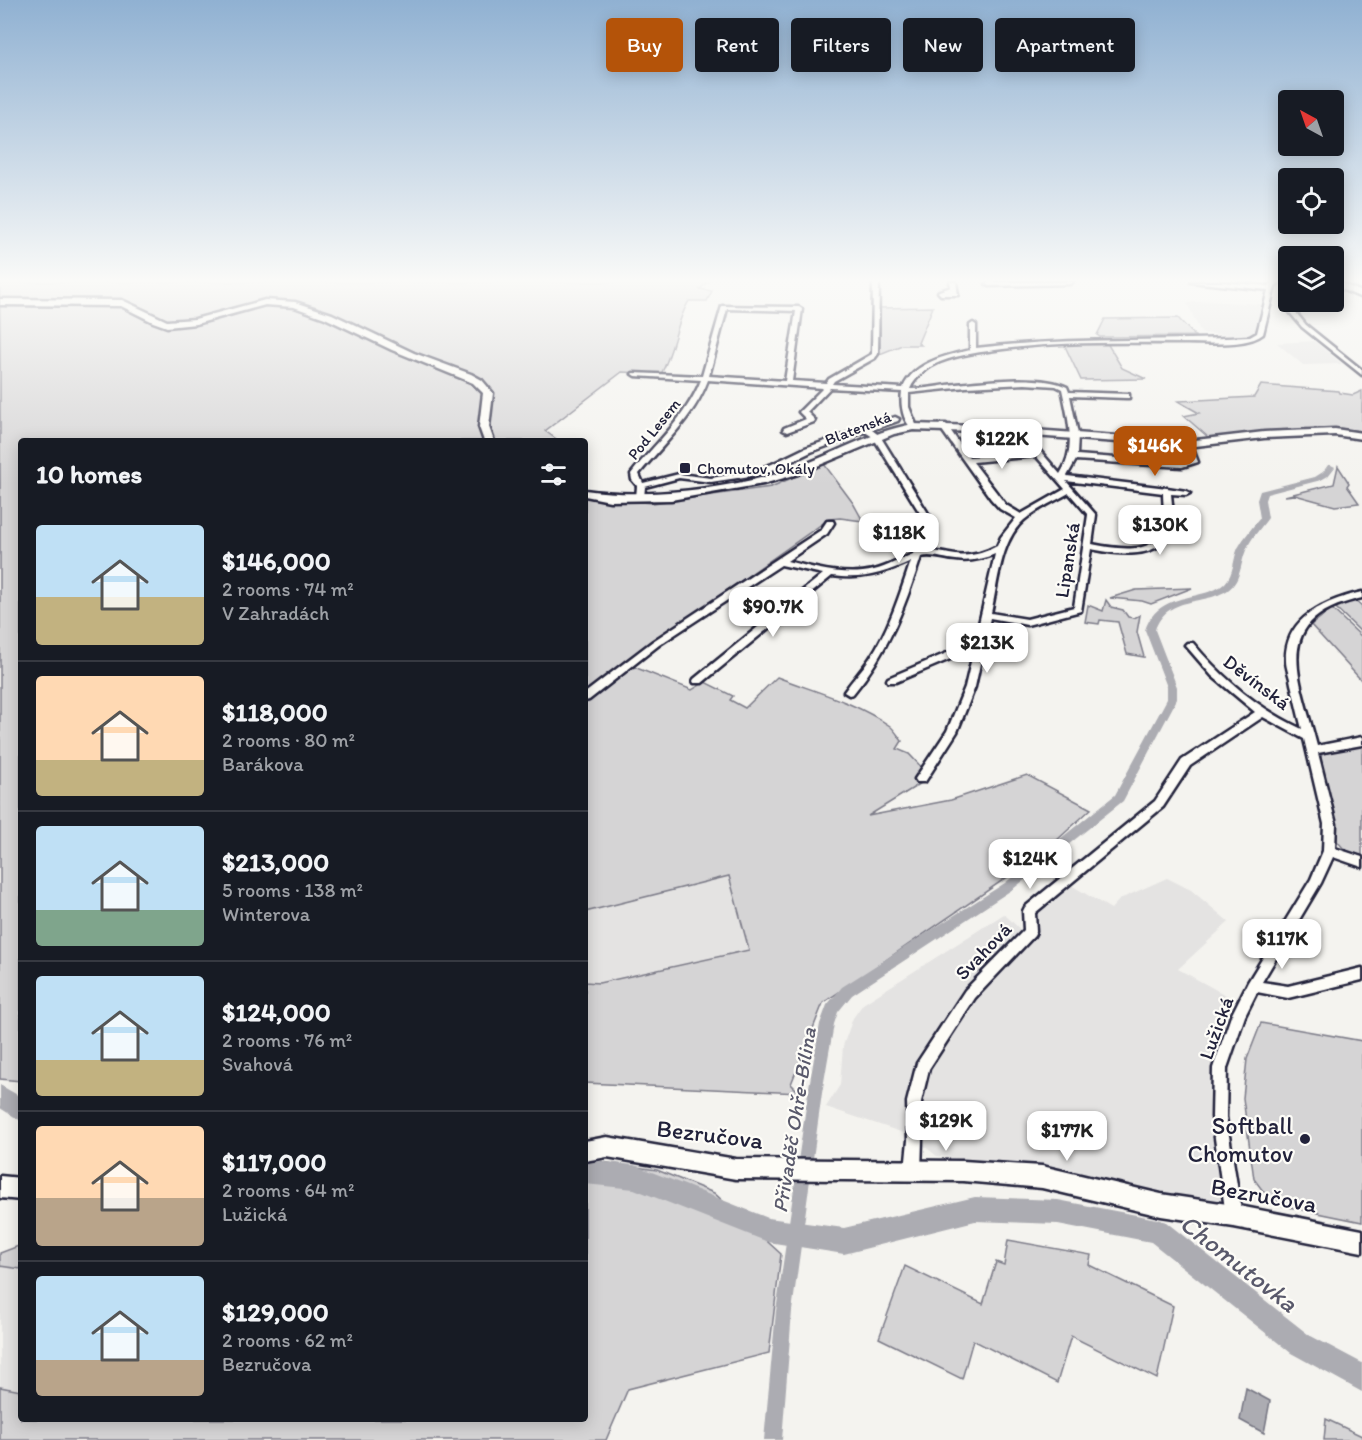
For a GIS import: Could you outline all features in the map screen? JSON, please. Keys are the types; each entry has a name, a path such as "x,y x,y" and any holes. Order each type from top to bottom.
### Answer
{"street":[{"path":"398,349 478,382 488,393 484,427 488,438"},
{"name":"Pod Lesem","path":"640,498 641,486 635,474 681,420 696,398 705,379 713,349"},
{"name":"Pod Lesem","path":"788,384 793,349"},
{"path":"787,430 811,420 803,412 826,389 825,386 831,380 873,357 875,349"},
{"path":"912,427 904,403 904,390 913,375 924,366 941,358 973,351 996,349"},
{"path":"1333,349 1362,373"},
{"path":"635,374 904,390 1025,382 1057,384 1065,388 1076,436 1066,473 1062,478"},
{"path":"1066,393 1126,396"},
{"path":"641,486 679,476 711,480 734,478 775,466 808,450 895,419"},
{"path":"943,426 994,497 1003,507 1021,517"},
{"name":"Blatenská","path":"588,493 640,498 694,493 763,481 794,472 876,436 912,427 943,426 1187,444 1264,435 1335,432 1362,436"},
{"path":"849,692 866,674 887,641 927,518 876,436 865,429"},
{"name":"Lipanská","path":"987,615 1027,622 1078,609 1092,515 1062,478 1036,454 1019,432"},
{"path":"1071,457 1182,465 1194,462 1187,444"},
{"path":"966,460 1036,454"},
{"path":"1062,478 1186,493"},
{"path":"921,779 952,732 970,687 1001,548 1007,531 1021,517 1070,490"},
{"path":"1089,546 1112,550 1131,550 1159,542 1166,533 1167,490"},
{"path":"588,696 656,643 824,532 830,523"},
{"path":"781,562 830,573 874,573 916,556 932,553 974,558 988,555 1001,548"},
{"path":"698,681 830,573"},
{"name":"Lužická","path":"1234,1216 1219,1117 1220,1068 1238,1016 1253,986 1317,880 1329,851 1330,824 1291,661 1291,645 1300,627 1314,613 1330,604 1362,595"},
{"path":"892,680 979,642"},
{"name":"Děvínská","path":"1190,645 1225,684 1262,712 1312,743"},
{"name":"Svahová","path":"913,1172 914,1102 922,1067 970,994 1030,932 1029,911 1159,804 1186,763 1262,712"},
{"path":"1312,743 1362,741"},
{"path":"1329,851 1362,862"},
{"path":"1253,986 1288,992 1362,974"},
{"name":"Bezručova","path":"588,1151 607,1147 736,1169 963,1171 1042,1176 1161,1205 1234,1216 1362,1241"},
{"path":"0,1187 18,1189"}],"shaded area":[{"path":"0,349 399,349 475,382 484,393 486,438 18,438 18,1081 0,1079"},
{"path":"405,349 671,349 661,374 622,372 545,431 555,438 492,438 488,426 491,406 481,381"},
{"path":"880,349 892,349 880,354"},
{"path":"1066,349 1111,349 1122,368 1146,379 1081,380"},
{"path":"1284,349 1324,349 1342,364 1303,365"},
{"path":"1261,385 1339,391 1353,395 1362,391 1362,431 1338,428 1208,437 1184,416 1199,413 1178,401 1254,397"},
{"path":"824,464 853,503 863,521 829,519 624,663 692,690 705,682 733,696 730,700 745,708 777,677 835,698 877,718 892,728 902,741 897,749 909,754 931,777 868,816 951,800 1027,775 1091,809 1044,852 823,1003 791,1084 800,1093 588,1083 588,982 599,983 749,950 729,876 588,911 588,497 653,503 771,487"},
{"path":"1338,466 1349,483 1347,486 1359,503 1335,506 1295,495 1285,496 1334,484"},
{"path":"1192,588 1151,604 1110,598 1136,590"},
{"path":"1106,600 1111,607 1123,610 1128,617 1134,618 1140,615 1137,632 1144,657 1127,654 1118,622 1100,620 1099,624 1085,622 1088,605 1103,611"},
{"path":"1355,600 1362,606 1362,633 1335,607"},
{"path":"1332,609 1362,637 1362,681 1311,625"},
{"path":"1362,744 1362,858 1344,849 1337,841 1334,817 1320,760 1322,754"},
{"path":"730,875 749,950 599,983 588,982 588,911"},
{"path":"1167,878 1191,890 1229,922 1178,969 1231,998 1212,1103 1221,1207 1046,1170 937,1156 910,1135 826,1107 840,1085 843,1046 853,1018 863,1004 1004,914 1024,933 1036,921 1041,906 1071,885 1111,909 1120,899"},
{"name":"Softball Chomutov","path":"1261,1023 1362,1041 1362,1222 1284,1206 1266,1195 1254,1179 1243,1098 1247,1059"},
{"path":"602,1162 657,1170 714,1193 781,1254 769,1353 628,1389 606,1440 0,1440 0,1387 18,1390 18,1422 588,1422 588,1164"},
{"path":"1008,1240 1091,1255 1089,1265 1173,1306 1157,1379 1071,1336 1057,1383 973,1340 962,1379 879,1338 905,1266 983,1304 996,1262 1004,1265"},
{"path":"18,1246 18,1269 0,1266 0,1253"},
{"path":"0,1266 18,1269 18,1390 0,1387"},
{"path":"1246,1388 1270,1401 1264,1433 1240,1420"},
{"path":"1326,1419 1362,1436 1362,1440 1324,1440"}],"waterway":[{"name":"Přivaděč Ohře-Bílina","path":"773,1440 784,1311 815,1093 827,1024 832,1009 847,991 1009,886 1119,798 1172,699 1172,687 1150,630 1154,620 1169,606 1213,593 1232,582 1242,548 1264,518 1261,500 1263,493 1318,479 1331,467"},
{"name":"Chomutovka","path":"0,1095 18,1108"},
{"name":"Chomutovka","path":"588,1172 634,1177 768,1230 844,1241 975,1209 1058,1212 1157,1231 1300,1344 1362,1378"}],"place":[{"name":"Chomutov, Okály","path":"685,468"},
{"name":"Softball Chomutov","path":"1305,1139"}]}
